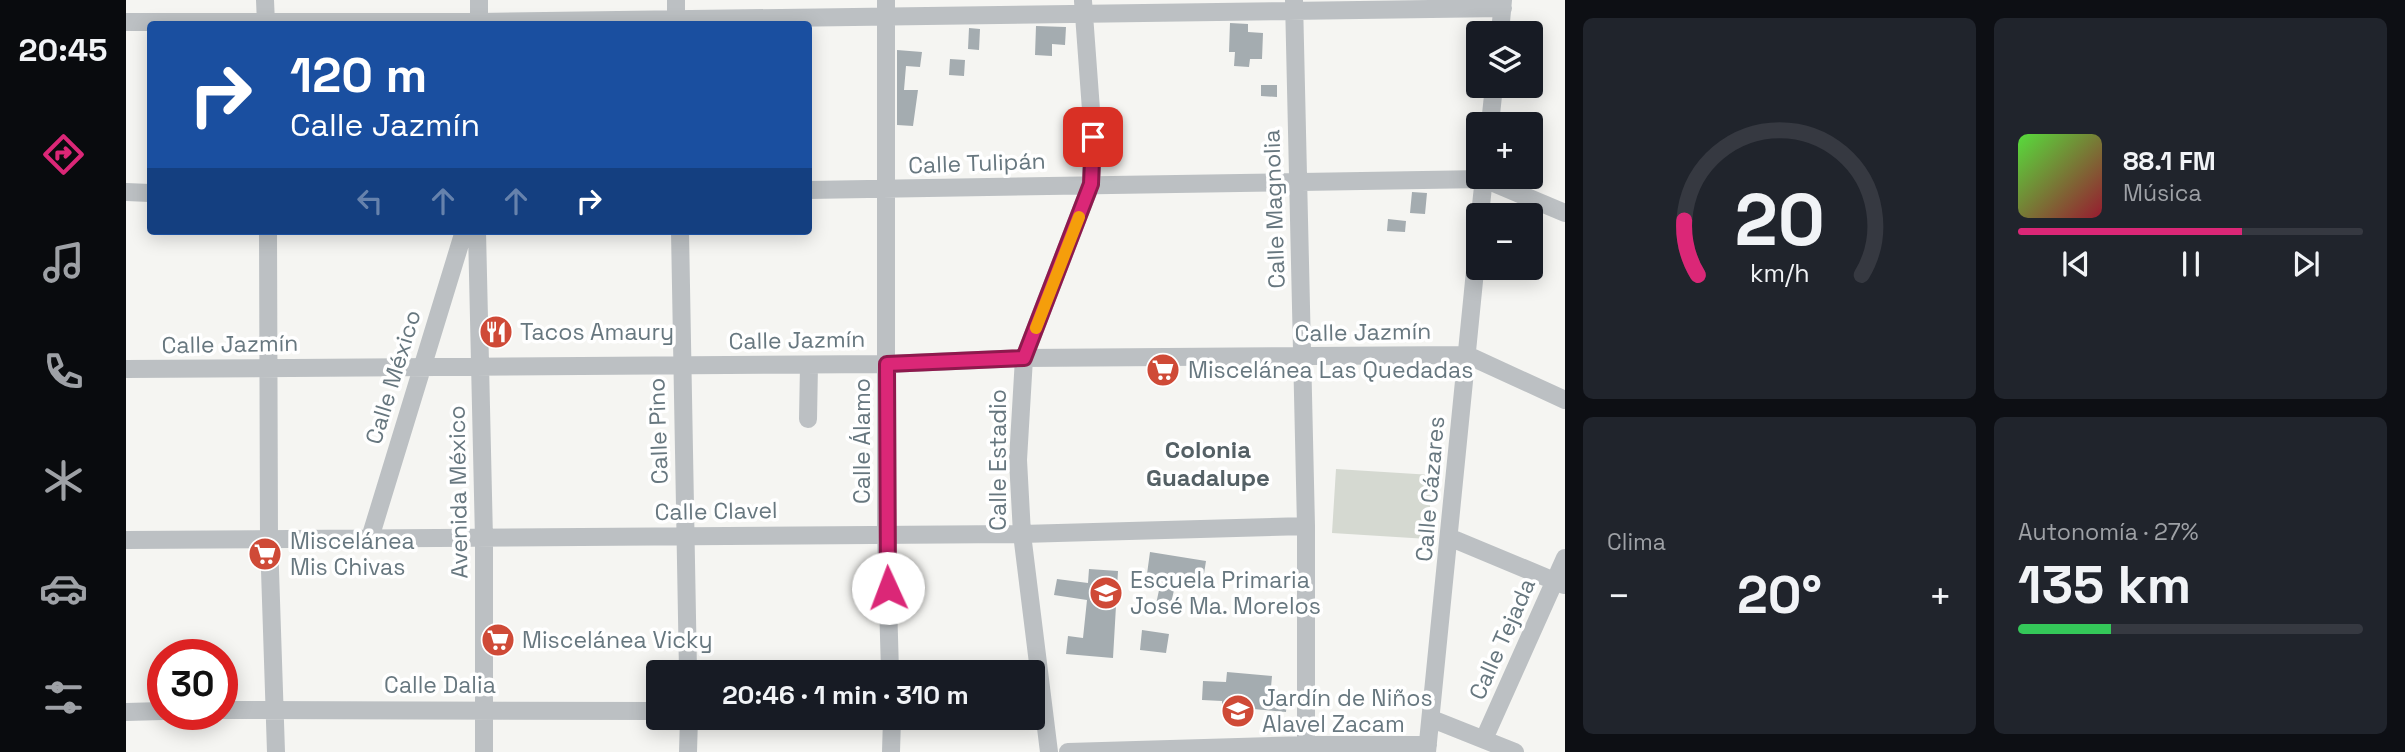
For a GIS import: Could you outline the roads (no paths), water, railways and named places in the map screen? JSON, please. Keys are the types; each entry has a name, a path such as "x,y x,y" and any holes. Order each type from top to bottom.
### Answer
{"street":[{"path":"265,0 266,21"},
{"path":"479,0 479,21"},
{"path":"676,0 676,21"},
{"path":"691,21 886,8 1503,4"},
{"name":"Calle Magnolia","path":"1294,5 1306,526 1307,748"},
{"name":"Calle Estadio","path":"1035,660 1022,534 1018,460 1024,358 1091,184 1093,137 1082,6"},
{"name":"Calle Álamo","path":"886,8 886,533 890,660"},
{"path":"126,22 147,22"},
{"name":"Calle Tulipán","path":"812,191 1466,178"},
{"path":"1510,189 1565,212"},
{"path":"126,192 147,193"},
{"path":"268,235 269,540 275,752"},
{"name":"Calle México","path":"370,538 463,235"},
{"name":"Avenida México","path":"477,235 484,539 484,752"},
{"name":"Calle Pino","path":"680,235 688,660"},
{"name":"Calle Cázares","path":"1427,749 1451,538 1474,280"},
{"path":"1467,355 1565,400"},
{"name":"Calle Jazmín","path":"126,369 423,365 809,365 1024,358 1467,355"},
{"path":"808,419 809,365"},
{"name":"Calle Clavel","path":"126,540 1022,534 1306,526"},
{"path":"1451,538 1560,583"},
{"name":"Calle Tejada","path":"1484,739 1560,583 1565,558"},
{"name":"Calle Dalia","path":"238,710 646,711"},
{"path":"126,712 147,711"},
{"path":"1432,719 1515,752"},
{"path":"688,752 689,730"},
{"path":"891,730 891,752"},
{"name":"Calle Estadio","path":"1044,730 1049,752"},
{"path":"1068,752 1427,749"}],"place":[{"name":"Tacos Amaury","path":"496,332"},
{"name":"Miscelánea Las Quedadas","path":"1163,370"},
{"name":"Miscelánea Mis Chivas","path":"265,554"},
{"name":"Escuela Primaria José Ma. Morelos","path":"1106,593"},
{"name":"Miscelánea Vicky","path":"498,640"},
{"name":"Jardín de Niños Alavel Zacam","path":"1238,711"}],"district":[{"name":"Colonia Guadalupe","path":"1208,464"}]}
